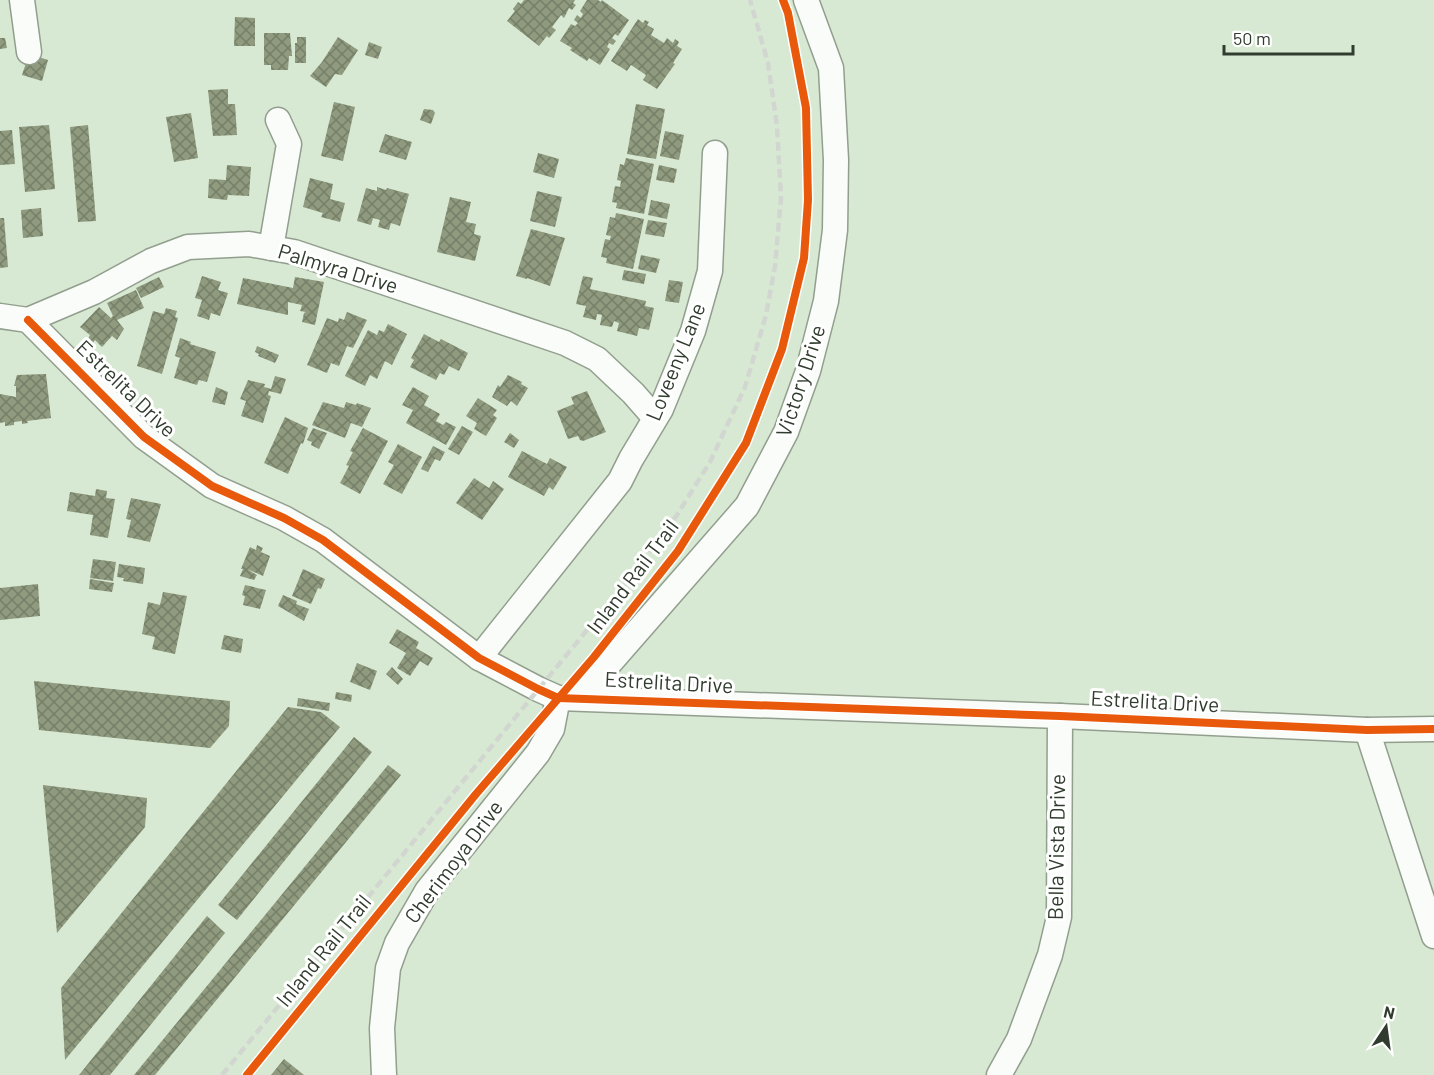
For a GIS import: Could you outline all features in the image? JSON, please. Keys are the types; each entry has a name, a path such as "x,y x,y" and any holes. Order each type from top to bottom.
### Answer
{"street":[{"path":"22,0 29,52"},
{"name":"Victory Drive","path":"569,698 747,506 786,432 808,371 826,301 835,230 836,160 831,68 806,0"},
{"path":"271,248 289,144 278,120"},
{"name":"Loveeny Lane","path":"479,658 620,482 656,418 693,331 710,271 715,153"},
{"name":"Palmyra Drive","path":"28,320 94,292 151,261 188,247 249,244 294,252 565,343 597,359 656,418"},
{"path":"0,316 28,320"},
{"name":"Estrelita Drive","path":"28,320 144,437 212,486 284,518 322,540 479,658 538,689 569,698 1366,730 1434,729"},
{"name":"Cherimoya Drive","path":"384,1075 382,1028 388,968 397,943 427,891 538,753 569,698"},
{"name":"Bella Vista Drive","path":"999,1075 1019,1040 1050,956 1059,917 1060,716"},
{"path":"1366,730 1434,936"}],"building":[{"path":"524,0 575,0 573,3 576,5 572,10 569,8 564,18 561,15 552,27 556,30 539,46 507,21 515,11 513,9 518,2 521,4"},
{"path":"587,0 601,2 602,0 629,20 618,36 615,34 612,38 616,41 613,45 609,43 607,47 610,49 600,65 589,58 587,61 560,41 571,24 575,26 578,23 574,20 577,15 581,18 583,14 580,11"},
{"path":"235,17 255,18 255,46 234,46"},
{"path":"638,19 643,23 645,20 649,22 647,25 654,29 651,35 664,43 667,38 673,43 675,39 679,42 677,46 682,49 673,63 675,64 657,89 643,80 646,75 631,65 627,71 611,61"},
{"path":"264,33 290,33 292,56 289,56 288,70 271,70 271,65 264,65"},
{"path":"297,37 306,37 306,63 295,63"},
{"path":"338,37 358,50 342,75 335,74 326,87 310,76"},
{"path":"0,38 5,38 7,48 0,49"},
{"path":"369,42 382,47 378,59 365,55"},
{"path":"29,54 48,60 42,81 22,75"},
{"path":"228,89 228,104 235,104 237,135 213,136 208,90"},
{"path":"334,102 355,107 343,161 321,156"},
{"path":"636,104 665,109 656,159 627,154"},
{"path":"424,109 433,110 435,113 431,124 420,120"},
{"path":"191,113 198,158 174,162 166,117"},
{"path":"49,125 55,189 25,192 19,127"},
{"path":"88,125 96,221 78,222 70,127"},
{"path":"12,130 15,164 0,165 0,131"},
{"path":"665,131 684,135 679,160 660,156"},
{"path":"385,134 412,142 406,160 379,152"},
{"path":"538,153 559,159 554,178 533,172"},
{"path":"626,158 654,164 644,214 616,208 617,203 612,202 615,186 620,187 621,181 617,180 620,164 624,165"},
{"path":"227,165 251,167 249,196 228,195 227,200 208,198 209,179 226,180"},
{"path":"659,165 677,169 674,183 656,180"},
{"path":"310,178 333,184 330,199 345,203 340,222 321,217 323,213 303,207"},
{"path":"377,187 409,194 400,226 391,223 389,230 378,227 380,220 373,218 371,225 357,221 366,188 377,191"},
{"path":"537,191 562,197 555,227 530,221"},
{"path":"450,197 471,202 466,222 476,224 474,234 481,236 475,261 437,252"},
{"path":"651,200 670,204 667,219 648,215"},
{"path":"41,208 43,236 23,238 21,210"},
{"path":"616,213 644,219 633,269 606,263 607,258 601,257 605,239 610,240 611,236 606,235 610,217 615,218"},
{"path":"0,218 4,218 8,267 0,268"},
{"path":"648,220 667,223 664,237 645,234"},
{"path":"531,229 565,238 550,286 516,276"},
{"path":"641,255 660,259 656,273 638,269"},
{"path":"624,270 646,274 644,284 622,280"},
{"path":"202,276 221,282 218,290 228,293 220,316 211,313 209,320 197,316 202,300 195,298"},
{"path":"583,276 593,278 590,289 646,301 645,306 654,308 649,330 639,328 637,336 617,331 619,323 614,321 612,327 600,325 602,315 597,314 596,320 583,317 586,306 576,304"},
{"path":"159,277 164,287 141,298 136,288"},
{"path":"295,277 324,282 315,325 302,322 306,312 300,311 302,305 288,302 288,315 237,304 243,278 293,288"},
{"path":"669,280 683,282 679,303 665,301"},
{"path":"136,290 144,308 117,320 124,329 117,340 112,336 102,347 95,340 93,343 88,339 90,335 80,327 99,307 111,318 113,316 107,303"},
{"path":"166,308 177,311 175,317 178,318 162,374 137,366 153,311 164,314"},
{"path":"347,312 367,320 353,348 347,346 339,366 331,363 327,373 307,365 327,318 338,322 339,318 344,320"},
{"path":"388,324 407,334 392,365 385,361 377,379 370,375 365,386 345,376 368,330 377,335 379,330 384,332"},
{"path":"424,334 439,342 441,339 468,353 459,371 449,366 444,375 440,373 436,380 410,367 414,360 411,358"},
{"path":"180,338 191,342 190,344 216,352 207,382 199,380 197,385 174,378 180,358 175,356"},
{"path":"257,346 279,355 275,363 258,356 259,354 255,352"},
{"path":"46,374 51,418 27,421 28,423 22,424 22,421 14,422 14,425 5,426 5,422 0,423 0,394 16,397 16,386 14,386 17,375"},
{"path":"508,375 528,388 517,406 511,401 507,406 492,397 498,385 500,387"},
{"path":"275,376 286,379 281,394 269,391 268,395 271,396 263,423 241,416 246,401 240,399 248,380 265,384 264,387 271,389"},
{"path":"216,387 228,392 225,405 212,402"},
{"path":"413,387 429,396 424,405 440,414 436,421 443,425 446,422 456,427 446,445 406,423 413,410 402,405"},
{"path":"587,391 606,432 583,441 578,436 568,439 557,411 574,404 571,397"},
{"path":"478,398 497,410 493,415 497,418 486,436 474,429 477,423 466,416"},
{"path":"323,402 344,408 346,402 371,408 362,427 351,423 345,438 312,425"},
{"path":"285,417 308,428 288,474 264,463"},
{"path":"462,426 473,432 459,455 448,449"},
{"path":"313,428 327,433 319,449 307,440"},
{"path":"363,428 388,441 360,494 340,483 349,466 346,465 353,452 350,451"},
{"path":"510,433 519,440 514,448 504,442"},
{"path":"398,444 422,457 402,494 383,484 394,465 388,462"},
{"path":"433,446 445,452 440,461 435,459 428,472 421,469"},
{"path":"522,451 547,464 550,458 567,467 553,490 549,487 544,496 508,477"},
{"path":"474,478 489,488 493,481 504,489 482,520 456,503"},
{"path":"96,489 107,491 106,498 115,499 108,538 90,535 93,515 67,511 70,492 95,496"},
{"path":"131,498 161,504 150,542 127,537 131,520 126,519"},
{"path":"257,545 263,548 261,552 270,556 263,576 247,569 257,575 254,580 240,576 250,547 256,550"},
{"path":"93,559 116,562 113,581 90,578"},
{"path":"119,564 145,568 143,584 123,581 124,578 117,577"},
{"path":"303,569 325,579 311,604 292,596"},
{"path":"90,579 114,583 112,592 89,589"},
{"path":"38,584 40,616 0,620 0,588"},
{"path":"245,585 266,590 260,609 243,605 245,596 242,595"},
{"path":"163,592 187,596 175,654 152,649 155,637 142,634 148,602 160,605"},
{"path":"283,595 309,609 304,621 278,606"},
{"path":"397,629 419,642 416,648 433,658 428,666 420,661 410,676 397,668 406,653 389,643"},
{"path":"224,635 243,639 241,653 221,649"},
{"path":"357,663 377,671 370,690 350,682"},
{"path":"392,667 403,679 398,685 386,674"},
{"path":"34,681 230,701 229,726 210,748 39,730"},
{"path":"336,692 352,695 351,702 335,699"},
{"path":"298,698 330,703 329,711 297,706"},
{"path":"288,707 321,712 340,727 65,1060 61,988"},
{"path":"354,737 372,752 237,920 218,905"},
{"path":"388,765 401,775 155,1075 134,1075"},
{"path":"43,785 147,798 145,827 57,933"},
{"path":"207,916 225,933 110,1075 79,1075"},
{"path":"284,1059 304,1075 271,1075"}],"railway":[{"path":"222,1075 633,574 677,515 710,462 745,387 766,315 775,266 781,198 777,126 768,63 750,0"}],"cycle path":[{"name":"Inland Rail Trail","path":"247,1075 476,794 594,657 678,551 746,443 782,349 804,258 808,200 806,108 788,13 783,0"},
{"path":"28,320 144,437 212,486 284,518 323,540 479,658 558,698 1060,716 1367,730 1434,729"}]}
